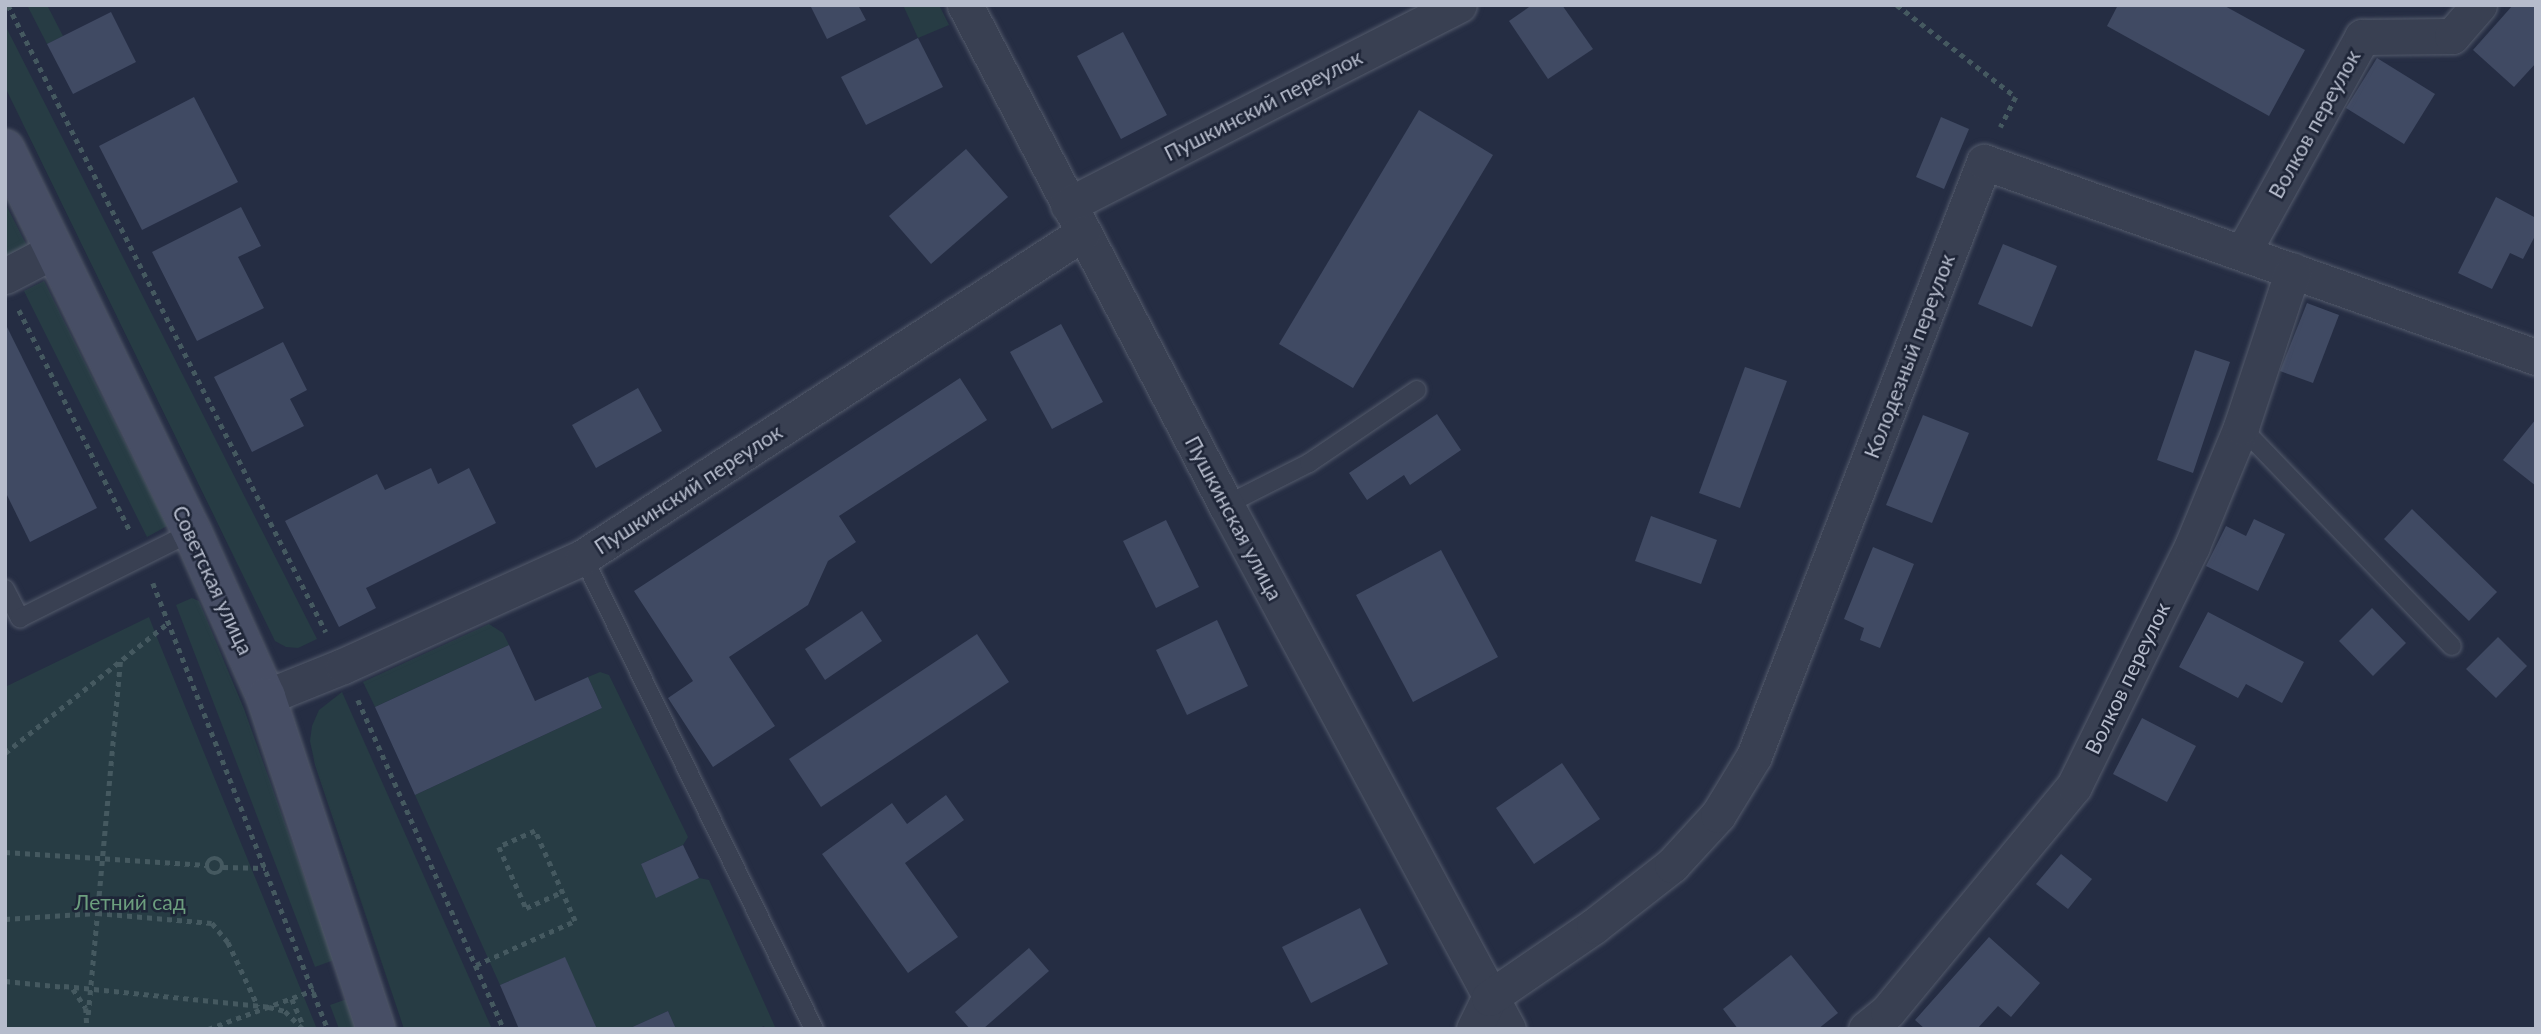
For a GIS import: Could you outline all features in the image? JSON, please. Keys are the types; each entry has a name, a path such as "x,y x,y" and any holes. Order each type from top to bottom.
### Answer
{"street":[{"name":"Пушкинская улица","path":"965,5 1226,505 1508,1029"},
{"name":"Пушкинский переулок","path":"266,697 343,666 583,556 1076,219 1459,5"},
{"name":"Волков переулок","path":"2243,252 2362,37 2452,36 2479,5"},
{"name":"Советская улица","path":"5,149 192,532 266,697 376,1029"},
{"path":"1984,162 2536,357"},
{"name":"Колодезный переулок","path":"1489,998 1594,926 1672,865 1718,815 1754,756 1984,162"},
{"path":"11,291 55,250"},
{"name":"Волков переулок","path":"1866,1029 1888,1011 2074,786 2192,545 2241,427 2293,270"},
{"path":"1474,1029 1489,998"}],"lane":[{"path":"1226,505 1309,463 1417,390"},
{"path":"2241,427 2452,646"},
{"path":"5,589 20,618 192,532"},
{"path":"583,556 814,1029"}],"path":[{"path":"8,5 343,666 505,1029"},
{"path":"1896,5 2016,97 1984,162"},
{"path":"11,291 143,557 328,1029"},
{"path":"5,753 169,622"},
{"path":"87,1029 120,661"},
{"path":"476,965 575,920 535,831 499,847 526,908 562,892"},
{"path":"5,852 207,865"},
{"path":"207,865 210,859 217,858 223,867"},
{"path":"207,865 213,874 220,873 223,867"},
{"path":"223,867 265,868"},
{"path":"5,919 97,912 212,923 221,930 228,942 258,1006"},
{"path":"5,981 269,1007 285,1011 304,1029"},
{"path":"64,986 75,990 81,997 88,1015"},
{"path":"208,1029 314,990"},
{"path":"292,999 304,1029"}],"green space":[{"path":"27,5 47,5 63,36 47,44"},
{"path":"903,5 939,5 949,25 918,38"},
{"path":"5,25 317,639 298,648 286,647 275,641 5,87"},
{"path":"5,203 27,246 7,256 5,252"},
{"path":"44,281 167,526 147,537 24,291"},
{"path":"192,598 199,601 244,709 334,960 315,967 176,605"},
{"name":"Летний сад","path":"149,617 317,1029 5,1029 5,687"},
{"path":"489,624 503,633 509,645 375,707 363,682"},
{"path":"600,672 609,675 688,837 683,845 641,864 656,897 699,878 709,880 776,1029 765,1029 764,1026 757,1029 676,1029 668,1011 628,1029 597,1029 564,958 500,985 415,795 602,708 588,677"},
{"path":"342,692 492,1029 404,1029 315,765 310,741 312,726 319,710"},
{"path":"347,999 358,1029 339,1029 330,1005"}],"building":[{"path":"810,5 858,5 866,20 827,39"},
{"path":"1532,5 1562,5 1593,49 1548,79 1509,21"},
{"path":"2118,5 2223,5 2305,50 2269,116 2107,26"},
{"path":"2513,5 2536,5 2536,63 2514,87 2473,50"},
{"path":"111,12 136,62 73,94 47,44"},
{"path":"1123,32 1167,115 1121,139 1077,56"},
{"path":"918,38 943,87 866,125 841,77"},
{"path":"2377,58 2435,94 2404,144 2346,108"},
{"path":"194,97 238,182 142,230 99,146"},
{"path":"1419,110 1493,155 1353,388 1279,344"},
{"path":"1941,117 1969,129 1944,189 1916,177"},
{"path":"966,149 1008,197 931,264 889,216"},
{"path":"2496,197 2536,218 2536,234 2523,259 2510,253 2492,289 2458,273"},
{"path":"241,207 261,246 238,257 264,308 197,341 152,252"},
{"path":"2003,244 2057,266 2032,327 1978,304"},
{"path":"2307,303 2339,315 2313,383 2280,371"},
{"path":"5,323 97,508 30,542 5,491"},
{"path":"1061,324 1103,402 1052,429 1010,352"},
{"path":"283,342 307,390 290,399 304,426 252,452 214,377"},
{"path":"2195,350 2230,362 2193,473 2157,460"},
{"path":"1745,367 1787,381 1740,508 1699,493"},
{"path":"960,378 987,420 839,516 856,542 828,561 808,605 729,657 775,726 713,767 668,698 693,681 634,591"},
{"path":"638,388 662,431 596,468 572,425"},
{"path":"1437,414 1461,450 1410,485 1404,475 1367,500 1349,473"},
{"path":"1923,415 1969,433 1932,523 1886,505"},
{"path":"2536,419 2536,486 2503,460"},
{"path":"431,468 438,484 469,468 496,523 366,588 376,608 339,627 285,521 377,474 385,490"},
{"path":"2412,509 2497,592 2469,621 2384,539"},
{"path":"1651,516 1717,540 1701,584 1635,561"},
{"path":"2254,519 2285,534 2258,591 2206,566 2226,526 2246,536"},
{"path":"1166,520 1199,587 1156,608 1123,541"},
{"path":"1873,547 1914,564 1880,648 1860,640 1864,628 1844,619"},
{"path":"1441,550 1498,657 1413,702 1356,595"},
{"path":"2372,608 2406,643 2373,676 2339,641"},
{"path":"862,611 882,641 825,680 805,649"},
{"path":"2208,612 2304,662 2282,703 2246,684 2238,698 2179,667"},
{"path":"1217,620 1248,686 1187,715 1156,650"},
{"path":"977,634 1009,682 821,807 789,759"},
{"path":"2498,637 2527,666 2496,698 2466,669"},
{"path":"509,645 535,701 588,677 602,708 415,795 375,707"},
{"path":"2142,718 2196,746 2167,802 2113,774"},
{"path":"1562,763 1600,819 1534,864 1496,808"},
{"path":"946,795 964,820 905,863 958,937 908,973 822,854 892,803 907,824"},
{"path":"683,845 699,878 656,898 641,864"},
{"path":"2061,854 2092,879 2068,909 2036,884"},
{"path":"1360,908 1388,964 1311,1003 1282,947"},
{"path":"1989,937 2040,983 2011,1017 1998,1006 1977,1029 1925,1029 1915,1020"},
{"path":"1029,948 1049,971 983,1029 970,1029 955,1012"},
{"path":"1791,955 1838,1013 1818,1029 1738,1029 1723,1009"},
{"path":"565,957 597,1029 519,1029 500,985"},
{"path":"668,1011 676,1029 628,1029"}]}
